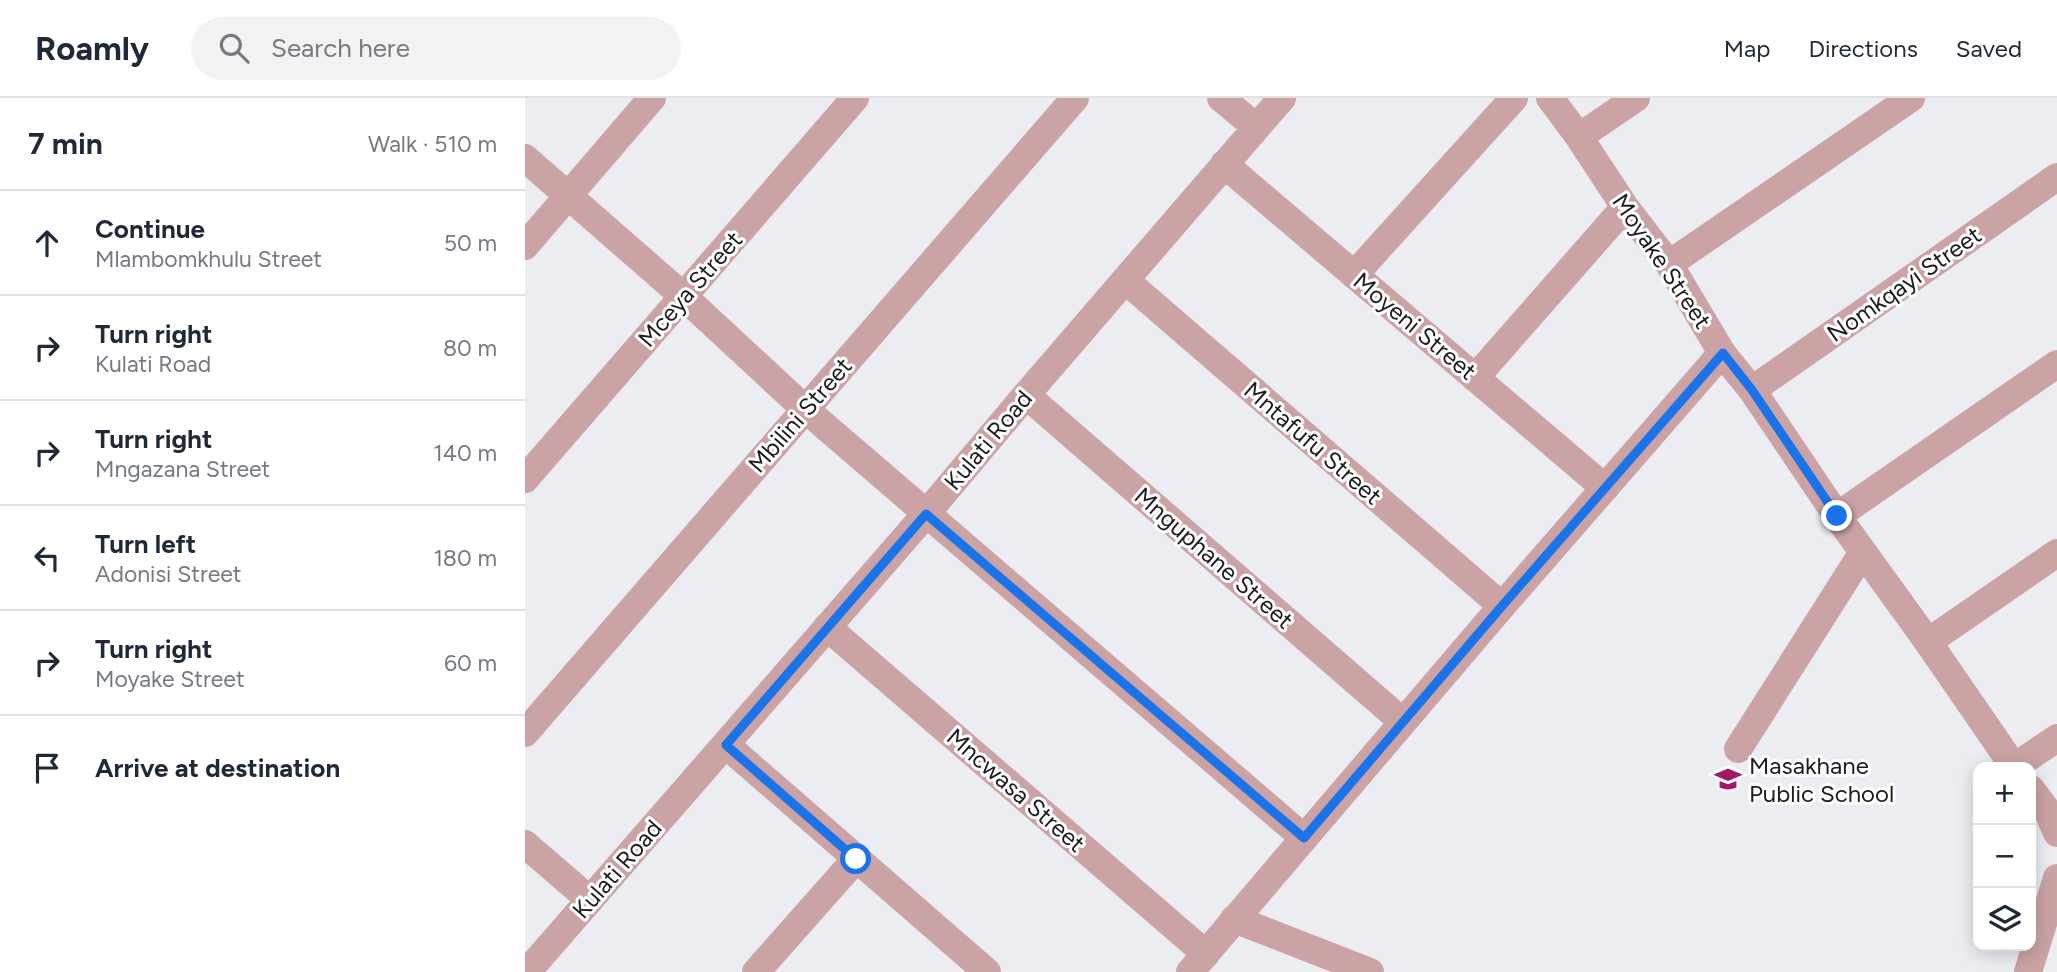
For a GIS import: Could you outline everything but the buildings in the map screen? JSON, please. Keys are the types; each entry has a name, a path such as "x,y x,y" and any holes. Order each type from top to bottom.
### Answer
{"street":[{"path":"525,246 652,98"},
{"name":"Mceya Street","path":"525,479 855,98"},
{"name":"Mbilini Street","path":"525,733 1075,98"},
{"path":"1221,98 1257,127"},
{"name":"Kulati Road","path":"527,972 926,514 1025,395 1282,98"},
{"path":"1354,275 1514,98"},
{"name":"Moyake Street","path":"1551,98 1625,207 1669,264 1723,353 1752,390 1837,516 2011,762"},
{"path":"1579,137 1636,98"},
{"path":"1669,264 1911,98"},
{"path":"525,158 683,296 805,409 1304,838"},
{"name":"Moyeni Street","path":"1224,164 1605,488"},
{"name":"Nomkqayi Street","path":"1752,390 2057,177"},
{"path":"1475,378 1625,207"},
{"name":"Mntafufu Street","path":"1125,280 1502,606"},
{"path":"1198,963 1502,606 1723,353"},
{"path":"1837,516 2057,364"},
{"name":"Mnguphane Street","path":"1025,395 1403,722"},
{"path":"1738,748 1863,552"},
{"path":"1928,642 2057,553"},
{"name":"Mncwasa Street","path":"827,627 1198,963"},
{"path":"2021,762 2057,738"},
{"path":"726,745 976,968"},
{"path":"2036,796 2048,812 2057,833"},
{"path":"525,844 590,900"},
{"path":"756,972 856,859"},
{"path":"2040,960 2057,877"},
{"path":"1234,919 1358,970"}],"place":[{"name":"Masakhane Public School","path":"1728,779"}],"route":[{"path":"856,859 726,745 926,514 1304,838 1723,353 1752,390 1837,516"}]}
